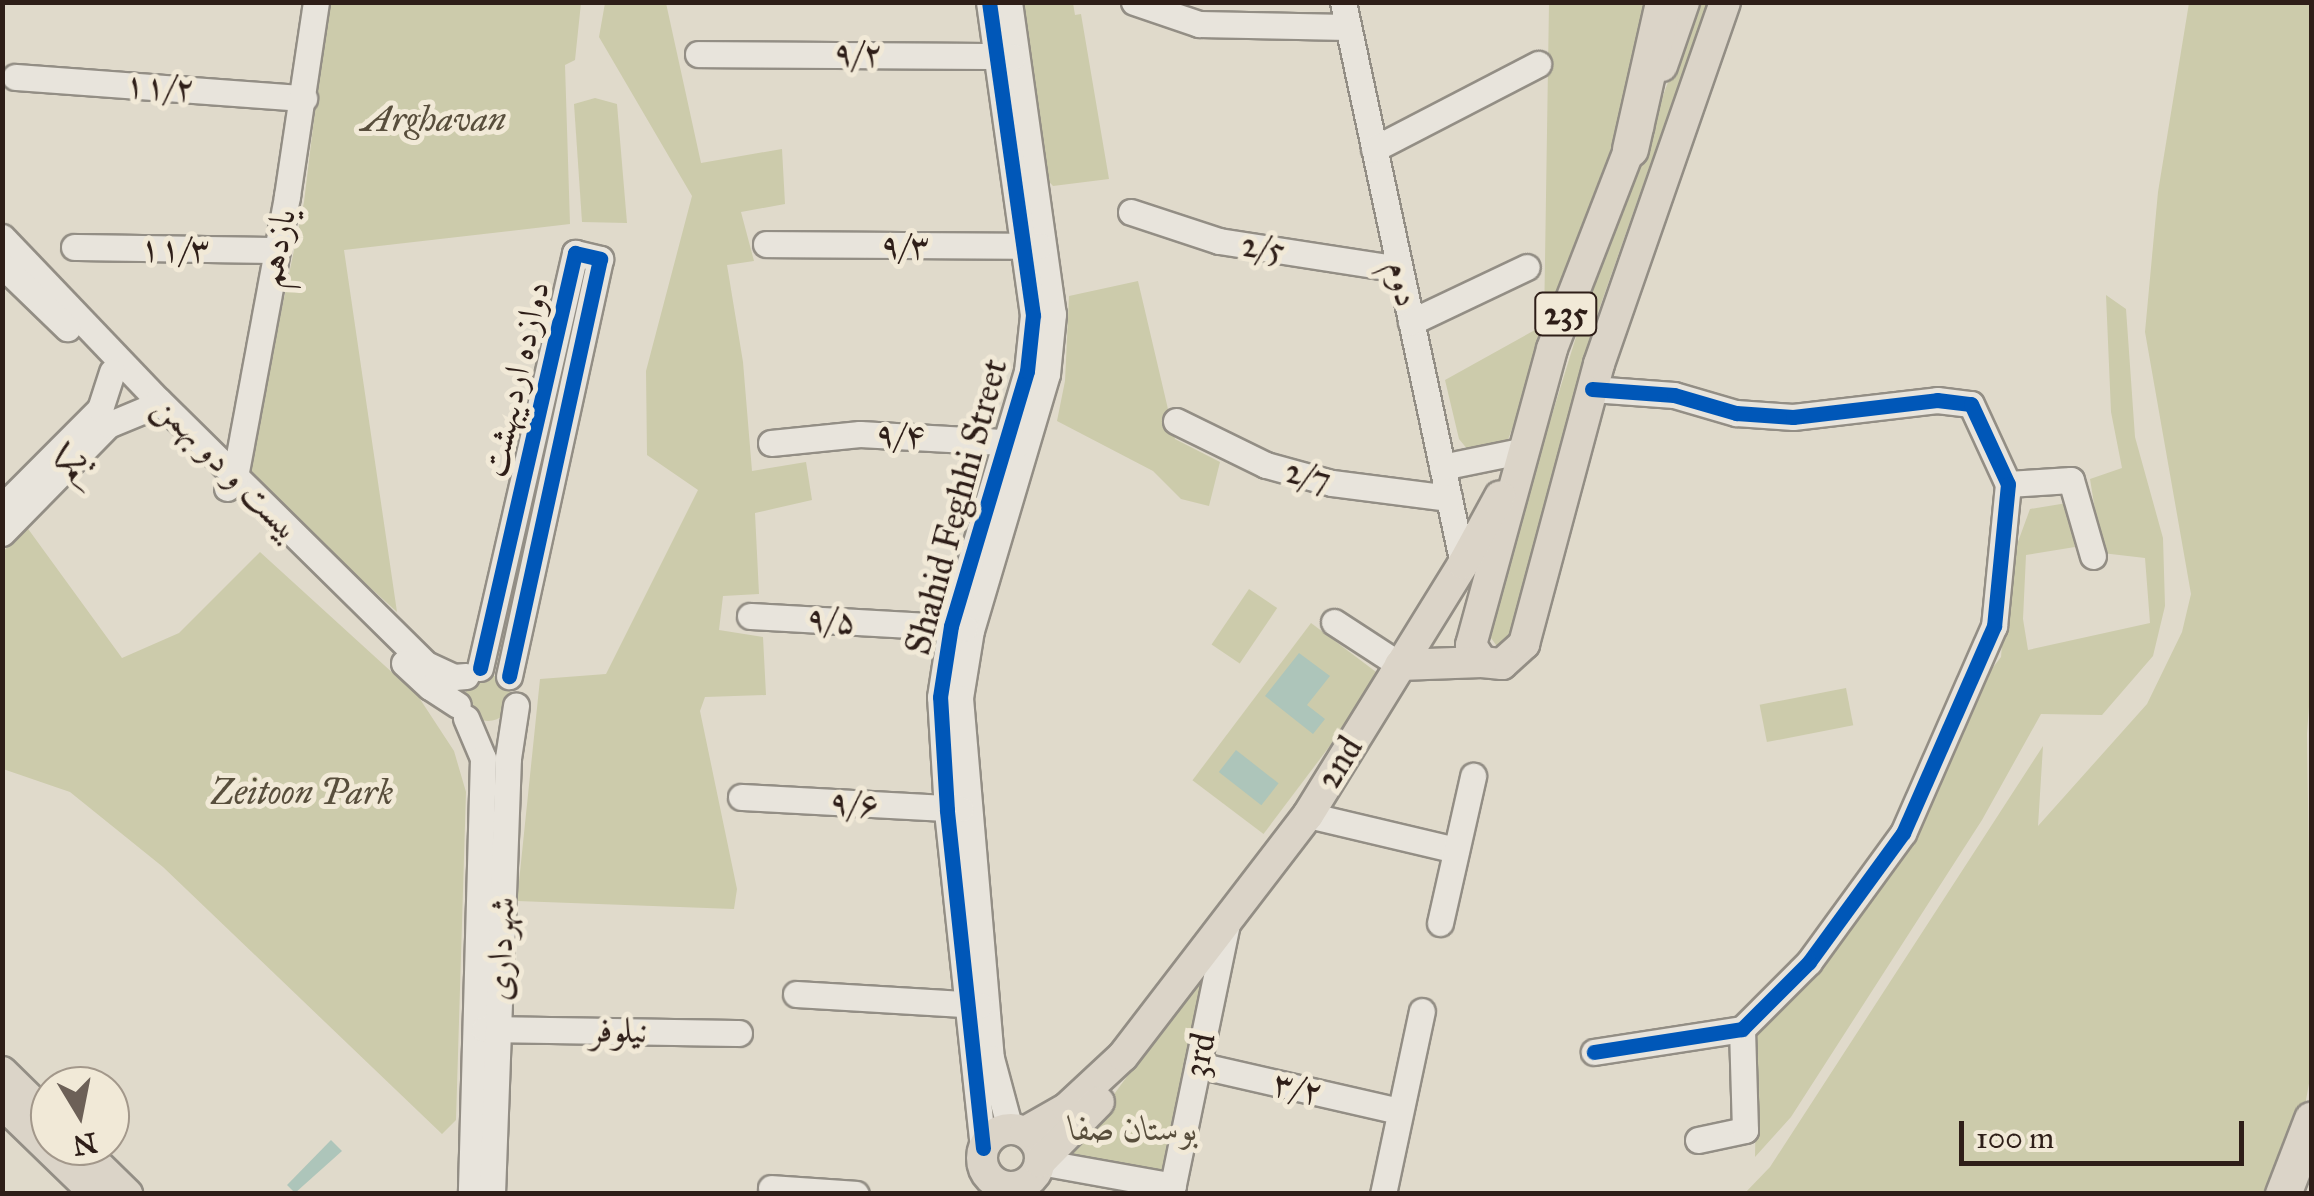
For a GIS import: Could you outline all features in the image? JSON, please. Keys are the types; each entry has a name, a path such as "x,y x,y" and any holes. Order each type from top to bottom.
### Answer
{"highway":[{"path":"1630,149 1663,2"},
{"path":"2283,1194 2312,1119"}],"main road":[{"name":"235","path":"1684,2 1552,349 1525,450 1478,648 1512,659 1526,634 1592,389 1725,2"},
{"name":"2nd","path":"1017,1130 1068,1108 1123,1056 1308,815 1463,564 1525,450"},
{"path":"1400,665 1478,648"},
{"name":"2nd","path":"1033,1178 1106,1095 1123,1056"},
{"path":"2,1072 30,1106"},
{"path":"2,1103 30,1116"},
{"path":"1017,1130 1039,1148 1033,1178 1010,1188 993,1182 984,1169 994,1134 1017,1130"},
{"path":"75,1166 96,1194"},
{"path":"98,1166 127,1194"}],"street":[{"name":"یازدهم","path":"231,483 304,98 316,2"},
{"name":"Shahid Feghhi Street","path":"984,1169 978,1005 957,809 961,628 1018,442 1047,374 1053,314 1035,247 1007,56 989,2"},
{"name":"Shahid Feghhi Street","path":"1007,56 1009,2"},
{"path":"1134,2 1199,24 1345,15"},
{"name":"دوم","path":"1345,15 1463,564"},
{"name":"۹/۲","path":"698,54 1007,56"},
{"path":"1374,149 1538,64"},
{"name":"۱۱/۲","path":"16,77 304,98"},
{"name":"2/5","path":"1131,212 1219,240 1399,269"},
{"name":"بیست و دو بهمن","path":"2,238 231,483 430,687 462,712"},
{"name":"۹/۳","path":"766,244 1035,247"},
{"name":"۱۱/۳","path":"74,248 275,250"},
{"name":"دوازده اردیبهشت","path":"473,672 575,252 600,259 509,676"},
{"name":"بیست و دو بهمن","path":"2,265 149,408 426,664 454,677 473,672"},
{"path":"1411,322 1527,267"},
{"name":"یکم","path":"2,507 100,408 112,372"},
{"path":"1592,389 1674,395 1736,413 1793,417 1937,400 1971,404 1984,424 2008,484 1994,626 1904,833 1809,962 1742,1028 1594,1052"},
{"name":"یکم","path":"2,533 108,425 149,408"},
{"name":"2/7","path":"1176,422 1283,470 1332,484 1449,498"},
{"name":"۹/۴","path":"771,443 860,434 1018,442"},
{"path":"1442,467 1525,450"},
{"path":"2008,484 2071,480 2093,556"},
{"name":"۹/۵","path":"750,616 961,628"},
{"path":"1334,622 1400,665"},
{"path":"473,672 509,676 516,690 516,706 495,726 474,724 462,712 460,684 473,672"},
{"name":"شهرداری","path":"471,1194 508,758 516,706"},
{"name":"شهرداری","path":"462,712 483,758 492,1194"},
{"path":"1440,923 1474,776"},
{"name":"۹/۶","path":"741,797 957,809"},
{"path":"1308,815 1456,850"},
{"name":"3rd","path":"1172,1190 1228,918"},
{"path":"796,994 978,1005"},
{"name":"Shahid Feghhi Street","path":"978,1005 990,1058 1017,1130"},
{"path":"1383,1194 1422,1012"},
{"path":"1698,1140 1745,1130 1742,1028"},
{"name":"نیلوفر","path":"487,1029 739,1033"},
{"name":"۳/۲","path":"1198,1065 1399,1111"},
{"path":"1033,1178 1172,1190"},
{"path":"771,1188 856,1194"}],"green space":[{"name":"Arghavan","path":"328,3 581,3 575,60 565,65 570,224 344,250 397,612 247,476 304,202"},
{"path":"605,3 666,3 701,163 782,149 785,204 741,212 754,261 727,265 743,362 752,471 806,462 812,500 755,513 759,594 723,596 719,630 763,637 766,695 705,697 700,711 737,889 734,909 517,901 540,679 606,674 698,490 647,455 646,371 692,196 599,37"},
{"path":"1017,3 1073,3 1075,15 1081,14 1109,179 1053,186 1043,175"},
{"path":"1549,3 1652,3 1591,219 1506,445 1468,450 1459,439 1445,380 1544,325"},
{"path":"1697,3 1707,3 1596,318 1507,649 1496,645 1489,635 1488,622 1584,311"},
{"path":"2189,3 2311,3 2312,665 2307,734 2312,1067 2304,1111 2273,1193 1744,1194 1770,1167 2043,746 2038,826 2147,704 2182,632 2191,594 2145,332 2158,192"},
{"path":"595,98 617,104 627,223 582,222 574,104"},
{"path":"1138,281 1175,439 1220,462 1209,506 1181,499 1153,471 1057,421 1065,381 1069,296"},
{"path":"2106,295 2126,309 2135,437 2163,538 2165,606 2153,656 2102,715 2041,714 1982,820 1791,1117 1755,1157 1757,1033 1889,871 1973,693 2001,657 2008,569 2030,509 2067,503 2075,547 2026,555 2023,619 2028,650 2150,623 2145,558 2102,553 2090,479 2122,468 2111,412"},
{"name":"Zeitoon Park","path":"26,526 122,658 179,633 260,552 418,696 454,751 466,792 456,1120 442,1134 163,867 70,792 3,769 3,552"},
{"path":"1249,589 1277,608 1240,664 1212,645"},
{"path":"1311,623 1382,677 1264,834 1192,780"},
{"path":"488,675 504,682 511,698 504,714 488,721 472,714 465,698 472,682"},
{"path":"1846,688 1853,725 1767,742 1760,705"},
{"name":"بوستان صفا","path":"1207,968 1164,1172 1070,1154"}],"shaded area":[{"path":"1299,653 1330,676 1307,705 1325,719 1313,734 1265,696"},
{"path":"1236,750 1279,783 1261,805 1219,772"},
{"path":"331,1140 342,1151 295,1193 287,1185"}],"cycle path":[{"path":"983,1148 947,810 940,697 951,626 1027,371 1033,315 989,2"},
{"path":"480,668 575,253 600,259 509,676"},
{"path":"1592,389 1674,395 1736,413 1793,417 1937,400 1971,404 2008,484 1994,626 1903,833 1809,962 1742,1029 1594,1052"}]}
